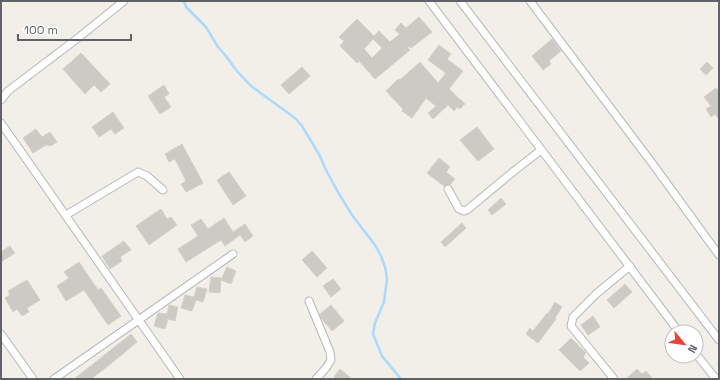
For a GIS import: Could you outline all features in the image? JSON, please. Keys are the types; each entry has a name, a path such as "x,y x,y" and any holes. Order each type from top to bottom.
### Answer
{"street":[{"path":"1,100 8,91 124,1"},
{"path":"429,1 673,324"},
{"path":"460,1 719,340"},
{"path":"530,1 639,145 719,255"},
{"path":"1,123 180,379"},
{"path":"448,189 459,209 467,210 542,150"},
{"path":"66,215 138,172 147,176 163,190"},
{"path":"54,379 233,254"},
{"path":"614,379 571,326 572,321 579,311 596,294 630,266"},
{"path":"309,301 330,352 331,360 316,379"},
{"path":"1,334 33,379"},
{"path":"704,364 716,379"}],"building":[{"path":"419,17 432,32 411,48 409,46 408,48 410,50 375,79 359,61 357,63 340,46 344,41 339,37 357,19 374,36 379,31 390,42 400,34 395,30 401,23 406,28","holes":["373,39 382,48 372,58 364,49"]},
{"path":"552,39 561,51 549,61 551,64 543,70 532,56"},
{"path":"439,45 451,54 447,59 463,71 449,89 465,104 460,109 457,107 454,111 448,105 433,119 428,113 436,106 426,98 412,118 402,111 403,109 386,91 398,79 400,80 420,62 438,83 446,73 428,60"},
{"path":"81,53 110,84 101,92 94,85 85,94 63,69"},
{"path":"707,62 713,68 706,75 700,69"},
{"path":"302,67 310,76 289,94 281,85"},
{"path":"164,85 169,94 164,97 171,107 160,114 148,96"},
{"path":"716,88 719,92 719,119 715,114 711,117 706,109 711,106 704,97"},
{"path":"113,112 124,128 115,134 111,129 99,137 92,127"},
{"path":"477,127 494,149 478,161 460,140"},
{"path":"36,129 42,137 50,132 57,142 50,146 46,145 33,153 23,138"},
{"path":"182,144 203,183 186,192 181,184 186,181 175,159 169,162 165,154"},
{"path":"439,158 450,167 446,172 455,179 450,185 444,186 427,173"},
{"path":"229,172 246,196 233,205 217,180"},
{"path":"501,198 506,204 492,215 488,210"},
{"path":"161,209 167,219 171,217 177,225 149,245 136,226"},
{"path":"224,218 233,232 245,224 253,236 245,242 240,235 225,246 221,240 186,262 178,249 198,236 191,225 201,219 208,229"},
{"path":"462,223 466,228 445,247 441,242"},
{"path":"124,241 131,250 120,257 122,261 110,269 102,256"},
{"path":"10,246 15,253 1,262 1,252"},
{"path":"312,251 327,268 317,277 302,260"},
{"path":"79,262 98,290 101,288 121,316 108,325 84,290 66,301 57,286 69,278 64,272"},
{"path":"227,267 236,271 231,284 221,280"},
{"path":"211,277 221,278 220,293 209,292"},
{"path":"333,279 341,289 331,297 323,286"},
{"path":"27,280 40,300 27,308 29,312 22,316 17,309 13,312 5,298 10,295 8,291"},
{"path":"625,284 632,292 614,308 607,300"},
{"path":"197,287 207,289 203,302 196,300 192,311 181,308 185,295 194,297"},
{"path":"555,302 562,307 555,318 556,319 538,343 526,334 530,328 533,331 547,313 548,314"},
{"path":"169,305 178,307 175,321 168,319 165,329 154,326 158,313 167,314"},
{"path":"331,305 344,321 332,331 321,318 320,314"},
{"path":"593,316 600,327 588,335 581,325"},
{"path":"131,334 137,342 113,362 91,379 74,379"},
{"path":"571,338 586,353 583,357 589,363 580,371 559,350"},
{"path":"340,369 352,379 337,379 334,377"},
{"path":"637,369 642,374 646,371 653,379 626,379"}],"waterway":[{"path":"184,1 186,7 206,27 218,47 251,86 295,118 302,126 320,156 339,194 352,215 375,245 385,267 387,279 384,302 375,323 373,334 382,356 401,379"}]}
